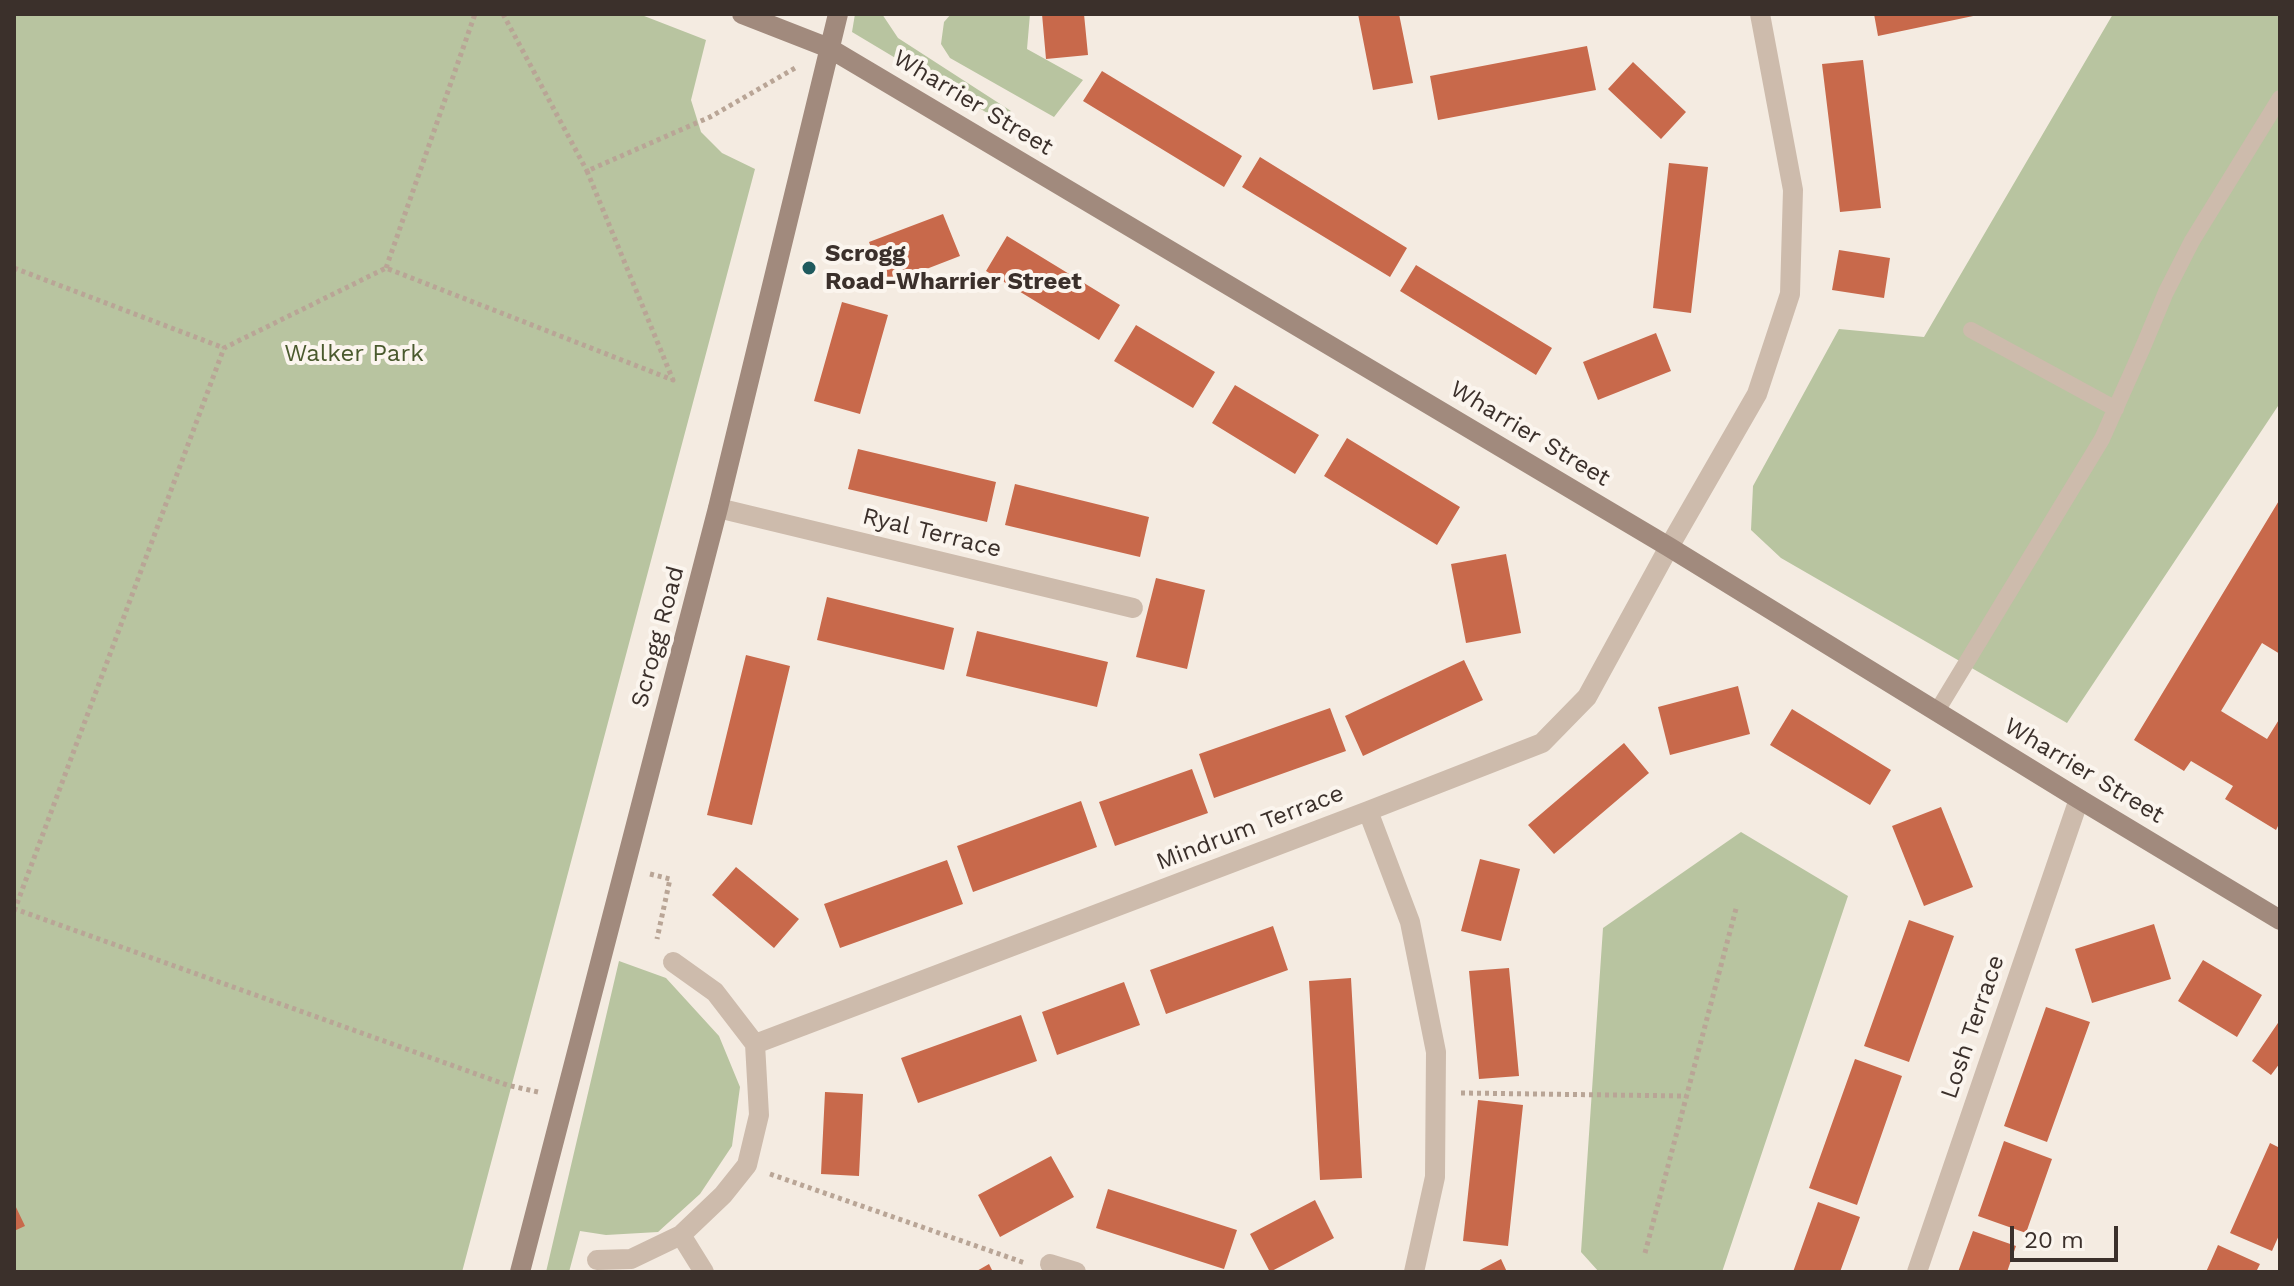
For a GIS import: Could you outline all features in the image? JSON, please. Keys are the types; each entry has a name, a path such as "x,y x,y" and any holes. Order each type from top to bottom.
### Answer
{"street":[{"name":"Wharrier Street","path":"742,14 829,48 1669,547 2280,920"},
{"name":"Scrogg Road","path":"520,1272 718,508 838,14"},
{"name":"Mindrum Terrace","path":"755,1044 1542,743 1587,697 1757,394 1790,294 1793,190 1760,14"},
{"name":"Ryal Terrace","path":"718,508 1133,608"},
{"name":"Losh Terrace","path":"1917,1272 2079,799"},
{"path":"1368,811 1410,922 1436,1052 1435,1177 1414,1272"},
{"path":"597,1260 631,1259 681,1235 723,1195 747,1165 759,1115 755,1044 715,992 673,962"},
{"path":"681,1235 704,1272"},
{"path":"1050,1264 1076,1272"}],"lane":[{"path":"1937,711 2102,439 2166,292 2192,241 2280,98"},
{"path":"1971,330 2116,409"}],"path":[{"path":"475,14 386,268 224,348 15,908 507,1085 565,1098"},
{"path":"386,268 673,380 587,171 503,14"},
{"path":"587,171 710,117 829,48"},
{"path":"14,268 224,348"},
{"path":"625,868 670,879 653,954 673,962"},
{"path":"1645,1253 1737,905"},
{"path":"1436,1093 1686,1096"},
{"path":"747,1165 1032,1265 1050,1264"}],"green space":[{"name":"Walker Park","path":"14,14 639,14 706,40 691,100 701,132 722,153 755,169 462,1272 14,1272"},
{"path":"855,14 882,14 898,38 1011,111 999,120 852,32"},
{"path":"951,14 1030,14 1027,49 1083,80 1054,117 950,58 941,44 944,22"},
{"path":"2113,14 2280,14 2280,403 2067,723 1781,558 1751,530 1753,486 1839,329 1924,337"},
{"path":"1741,832 1848,896 1722,1272 1599,1272 1581,1252 1603,928"},
{"path":"619,961 666,978 719,1036 740,1087 732,1146 700,1194 658,1232 606,1235 580,1231 569,1272 546,1272"}],"building":[{"path":"1042,14 1084,14 1088,55 1046,59"},
{"path":"1358,14 1399,14 1413,83 1373,90"},
{"path":"1874,14 1978,14 1978,15 1878,36"},
{"path":"1587,46 1596,90 1438,120 1430,76"},
{"path":"1863,60 1881,208 1840,212 1822,64"},
{"path":"1633,62 1686,112 1661,139 1608,89"},
{"path":"1102,71 1242,156 1224,187 1083,101"},
{"path":"1260,157 1407,248 1390,277 1242,187"},
{"path":"1669,163 1708,167 1691,313 1653,308"},
{"path":"943,214 960,256 885,285 869,242"},
{"path":"1007,236 1120,305 1099,340 986,271"},
{"path":"1839,250 1890,258 1884,298 1832,290"},
{"path":"1416,265 1552,348 1536,375 1400,291"},
{"path":"842,302 888,315 860,414 814,401"},
{"path":"1136,325 1215,372 1193,408 1114,361"},
{"path":"1656,333 1671,371 1598,400 1583,362"},
{"path":"1235,385 1319,435 1295,474 1212,423"},
{"path":"1347,438 1460,507 1437,545 1324,476"},
{"path":"858,449 996,482 987,522 848,489"},
{"path":"1015,484 1149,517 1140,557 1005,525"},
{"path":"2280,499 2280,654 2262,643 2221,711 2267,739 2280,718 2280,822 2276,830 2225,799 2233,786 2191,761 2184,771 2134,740"},
{"path":"1506,554 1521,633 1466,643 1451,564"},
{"path":"1156,578 1205,590 1187,669 1136,657"},
{"path":"827,597 954,628 944,670 817,640"},
{"path":"977,631 1108,662 1097,707 966,676"},
{"path":"746,655 790,666 752,825 707,815"},
{"path":"1464,660 1483,700 1363,756 1345,716"},
{"path":"1738,686 1750,734 1670,755 1658,707"},
{"path":"1330,708 1346,751 1214,798 1199,754"},
{"path":"1792,709 1891,770 1870,805 1770,745"},
{"path":"1624,743 1649,773 1554,854 1528,825"},
{"path":"1192,769 1208,813 1115,846 1099,802"},
{"path":"1081,801 1097,847 973,892 957,846"},
{"path":"1941,807 1973,887 1924,906 1892,826"},
{"path":"1480,859 1520,869 1501,941 1461,931"},
{"path":"947,860 963,904 840,948 824,904"},
{"path":"736,867 799,919 774,948 712,895"},
{"path":"1909,920 1954,936 1909,1062 1864,1046"},
{"path":"2154,924 2171,979 2092,1003 2075,949"},
{"path":"1273,926 1288,970 1166,1014 1150,970"},
{"path":"2203,960 2262,995 2237,1037 2178,1001"},
{"path":"1509,968 1519,1076 1479,1079 1469,971"},
{"path":"1351,978 1362,1178 1320,1180 1309,981"},
{"path":"1124,982 1140,1025 1057,1055 1042,1012"},
{"path":"2046,1007 2090,1022 2047,1142 2004,1126"},
{"path":"1021,1015 1037,1061 918,1103 901,1058"},
{"path":"2280,1020 2280,1063 2271,1075 2252,1061"},
{"path":"1855,1059 1902,1076 1857,1205 1809,1188"},
{"path":"825,1092 863,1094 859,1176 821,1174"},
{"path":"1478,1100 1523,1105 1508,1246 1463,1241"},
{"path":"2004,1141 2052,1159 2026,1233 1978,1216"},
{"path":"2270,1143 2280,1148 2280,1233 2272,1251 2230,1233"},
{"path":"1051,1156 1074,1197 1000,1237 978,1195"},
{"path":"1108,1189 1237,1230 1224,1269 1096,1228"},
{"path":"1315,1200 1334,1238 1270,1272 1250,1234"},
{"path":"1818,1202 1860,1217 1840,1272 1793,1272"},
{"path":"14,1203 25,1226 14,1231"},
{"path":"1973,1231 2016,1246 2007,1272 1958,1272"},
{"path":"2218,1245 2260,1264 2256,1272 2206,1272"},
{"path":"1501,1259 1507,1272 1476,1272"},
{"path":"989,1264 993,1272 975,1272"}],"place":[{"name":"Scrogg Road-Wharrier Street","path":"809,268"}]}
